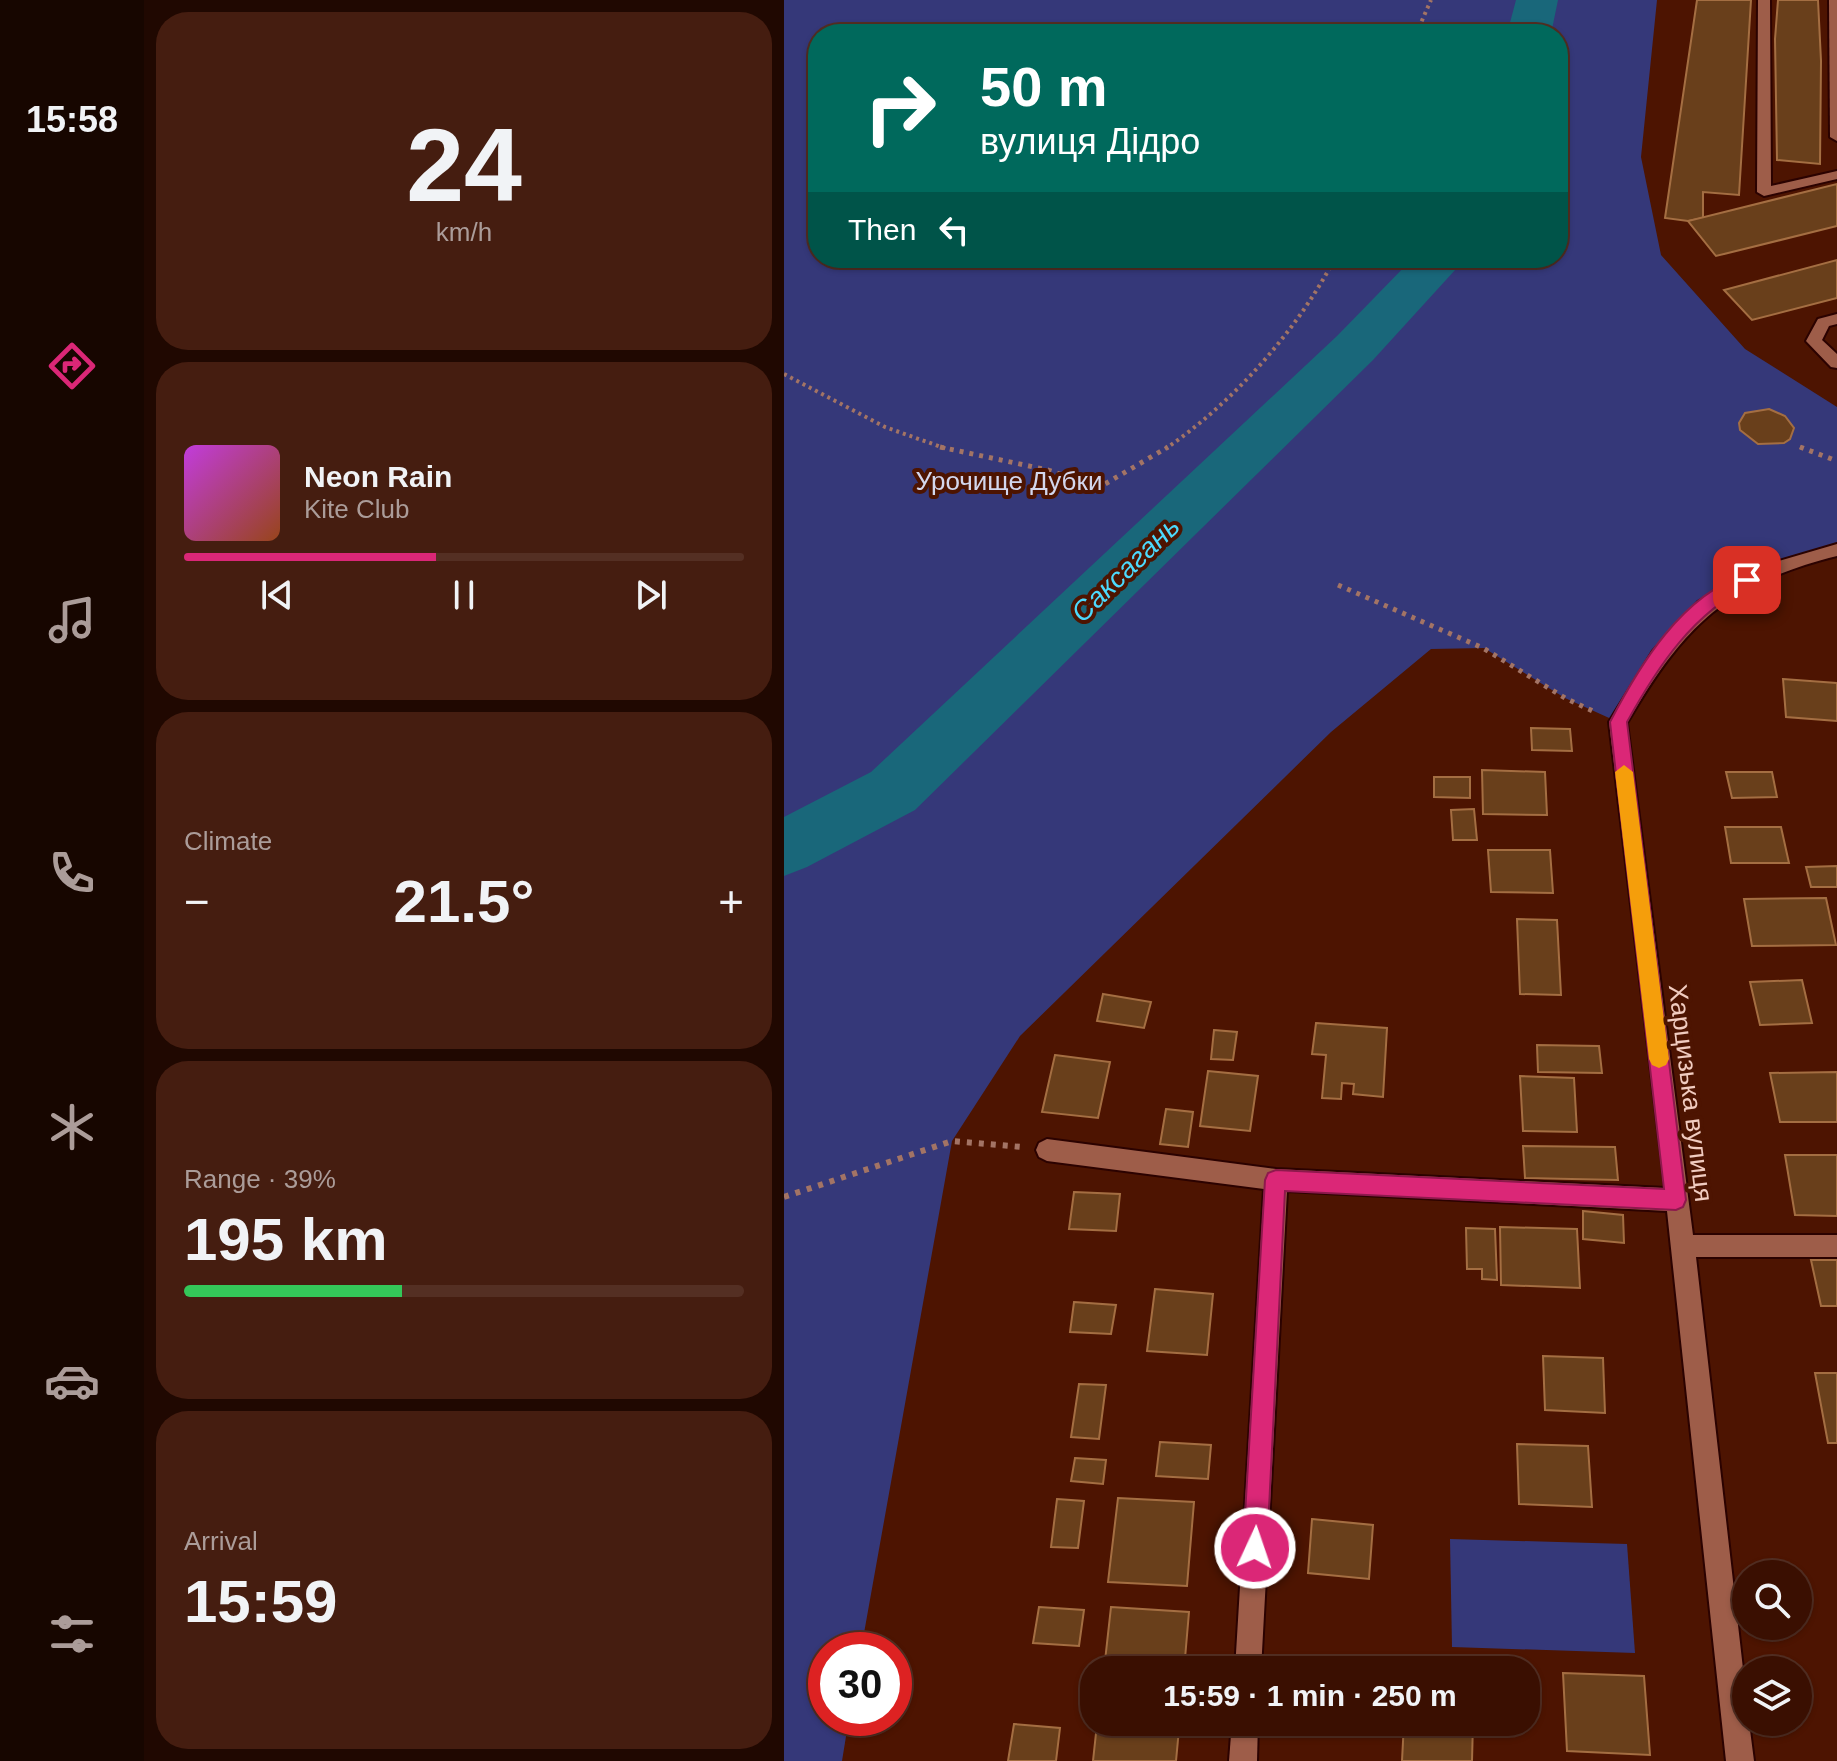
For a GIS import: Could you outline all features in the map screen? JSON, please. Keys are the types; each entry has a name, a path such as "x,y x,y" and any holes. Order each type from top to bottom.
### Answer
{"street":[{"path":"1764,0 1764,192 1837,175"},
{"path":"1835,0 1837,137"},
{"path":"1837,319 1823,323 1814,341 1837,363"},
{"path":"1618,722 1644,677 1693,615 1725,590 1747,580 1788,562 1837,550"},
{"name":"Харцизька вулиця","path":"1618,722 1683,1246 1740,1761"},
{"path":"1047,1150 1276,1180 1676,1200"},
{"path":"1249,1656 1276,1180"},
{"path":"1683,1246 1837,1246"},
{"path":"1243,1761 1244,1736"}],"path":[{"path":"1420,24 1431,0"},
{"path":"784,374 885,427 943,448 1048,470 1082,482 1105,484 1133,470 1197,427 1259,363 1317,292 1330,268"},
{"path":"1800,447 1837,461"},
{"path":"1338,585 1483,648 1565,698 1618,722"},
{"path":"784,1197 952,1141 1047,1150"}],"green space":[{"name":"Урочище Дубки","path":"784,0 1657,0 1641,157 1661,255 1745,349 1837,407 1837,550 1788,562 1693,615 1618,722 1565,698 1484,648 1431,649 1331,732 1020,1036 952,1141 864,1632 808,1632 808,1736 846,1736 842,1761 784,1761"},
{"path":"1450,1539 1627,1544 1635,1653 1452,1647"}],"building":[{"path":"1697,0 1751,0 1739,195 1703,192 1703,218 1688,221 1665,218"},
{"path":"1778,0 1818,0 1820,164 1777,160 1775,39"},
{"path":"1837,184 1837,226 1716,256 1688,221"},
{"path":"1837,260 1837,298 1752,320 1724,290"},
{"path":"1769,409 1785,416 1794,428 1790,439 1784,443 1758,444 1740,430 1739,423 1745,413"},
{"path":"1783,679 1837,683 1837,721 1786,717"},
{"path":"1531,728 1570,729 1572,751 1532,750"},
{"path":"1482,770 1545,772 1547,815 1483,814"},
{"path":"1726,772 1772,772 1777,797 1732,798"},
{"path":"1434,777 1470,777 1470,798 1434,797"},
{"path":"1474,809 1477,840 1453,840 1451,810"},
{"path":"1725,827 1781,827 1789,863 1731,863"},
{"path":"1488,850 1550,850 1553,893 1491,892"},
{"path":"1837,866 1837,887 1811,887 1806,867"},
{"path":"1826,898 1836,945 1752,946 1744,899"},
{"path":"1517,919 1557,920 1561,995 1520,994"},
{"path":"1802,980 1812,1023 1760,1025 1750,982"},
{"path":"1103,994 1151,1002 1144,1028 1097,1021"},
{"path":"1316,1023 1387,1028 1383,1097 1353,1094 1354,1084 1342,1083 1341,1099 1322,1098 1326,1055 1312,1054"},
{"path":"1214,1030 1237,1032 1233,1060 1211,1059"},
{"path":"1537,1045 1599,1046 1602,1073 1538,1072"},
{"path":"1055,1055 1110,1062 1098,1118 1042,1112"},
{"path":"1208,1071 1258,1076 1250,1131 1200,1126"},
{"path":"1837,1072 1837,1122 1780,1122 1770,1073"},
{"path":"1520,1076 1574,1078 1577,1132 1523,1131"},
{"path":"1166,1109 1193,1112 1188,1147 1160,1144"},
{"path":"1523,1146 1615,1147 1618,1180 1525,1178"},
{"path":"1785,1155 1837,1155 1837,1216 1795,1215"},
{"path":"1074,1192 1120,1194 1116,1231 1069,1229"},
{"path":"1583,1211 1623,1215 1624,1243 1583,1239"},
{"path":"1500,1227 1577,1229 1580,1288 1501,1285"},
{"path":"1466,1228 1495,1229 1497,1280 1482,1279 1482,1269 1467,1269"},
{"path":"1811,1260 1837,1260 1837,1306 1821,1306"},
{"path":"1155,1289 1213,1294 1207,1355 1147,1351"},
{"path":"1074,1302 1116,1305 1111,1334 1070,1332"},
{"path":"1543,1356 1603,1358 1605,1413 1545,1410"},
{"path":"1815,1373 1837,1373 1837,1443 1828,1443"},
{"path":"1079,1384 1106,1385 1099,1439 1071,1437"},
{"path":"1160,1442 1211,1445 1208,1479 1156,1476"},
{"path":"1517,1444 1588,1446 1592,1507 1519,1504"},
{"path":"1075,1458 1106,1460 1103,1484 1071,1481"},
{"path":"1118,1498 1194,1502 1187,1586 1108,1582"},
{"path":"1057,1499 1084,1501 1078,1548 1051,1547"},
{"path":"1312,1519 1373,1525 1369,1579 1308,1573"},
{"path":"1039,1607 1084,1610 1079,1646 1033,1643"},
{"path":"1111,1607 1189,1612 1185,1656 1106,1656"},
{"path":"1563,1673 1644,1676 1650,1755 1567,1751"},
{"path":"1014,1724 1060,1728 1056,1761 1008,1761"},
{"path":"1096,1736 1178,1736 1176,1761 1093,1761"},
{"path":"1403,1736 1473,1736 1472,1761 1402,1761"}],"waterway":[{"name":"Саксагань","path":"1531,24 1537,0"},
{"name":"Саксагань","path":"784,848 893,791 1355,348 1431,268"}],"slow traffic":[{"path":"1624,772 1659,1059"}],"route":[{"path":"1255,1548 1276,1180 1676,1200 1618,722 1644,677 1693,615 1725,590 1747,580"}]}
